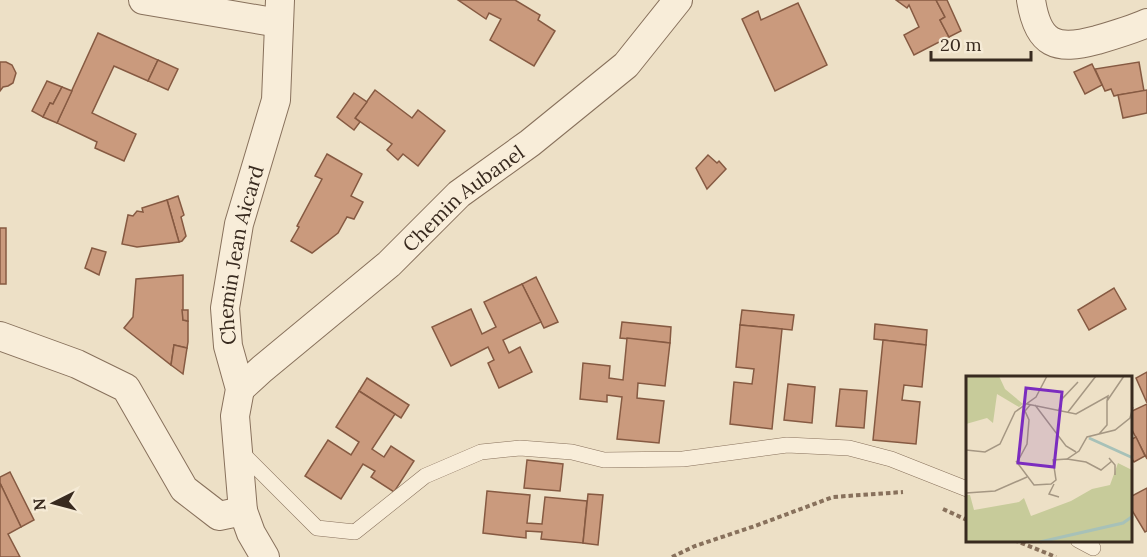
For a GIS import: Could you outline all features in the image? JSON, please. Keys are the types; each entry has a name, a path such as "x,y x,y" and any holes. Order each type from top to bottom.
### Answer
{"street":[{"path":"143,0 280,12"},
{"name":"Chemin Aubanel","path":"240,389 390,264 459,194 530,144 626,65 678,0"},
{"path":"1031,0 1034,15 1042,33 1058,45 1077,45 1123,33 1147,23"},
{"name":"Chemin Jean Aicard","path":"265,557 251,533 243,511 235,416 240,389 228,346 225,308 239,224 276,100 280,12"},
{"path":"0,336 77,364 126,388 184,489 219,516 243,511"}],"lane":[{"path":"239,450 317,528 356,532 425,476 481,452 520,448 572,452 604,460 683,459 787,445 849,448 891,459 966,489"},
{"path":"1082,542 1094,548"}],"path":[{"path":"672,557 695,546 833,497 904,492"},
{"path":"936,506 966,520"},
{"path":"1019,542 1056,557"}],"building":[{"path":"458,0 515,0 540,15 538,20 555,31 534,66 490,40 501,19 489,13 486,19"},
{"path":"896,0 936,0 945,17 940,20 949,37 914,55 904,35 919,27 909,5 907,8"},
{"path":"936,0 947,0 961,31 949,37 940,20 945,17"},
{"path":"798,3 827,65 775,91 742,19 758,11 761,20"},
{"path":"98,33 158,60 148,81 114,66 92,113 136,134 124,161 95,148 97,142 57,123"},
{"path":"158,60 178,69 168,90 148,81"},
{"path":"0,62 12,65 16,73 13,83 3,87 0,91"},
{"path":"1139,62 1144,91 1114,96 1111,89 1105,91 1095,69"},
{"path":"1092,64 1102,85 1085,94 1074,72"},
{"path":"47,81 62,87 43,117 32,111"},
{"path":"62,87 72,91 57,123 43,117"},
{"path":"375,90 412,118 418,110 445,131 418,166 403,154 398,160 387,150 392,144 355,118"},
{"path":"1147,90 1147,113 1123,118 1118,95"},
{"path":"354,93 367,102 355,118 360,122 354,130 337,117"},
{"path":"327,154 362,174 351,196 363,202 354,219 347,217 338,233 312,253 291,241 322,179 315,176"},
{"path":"708,155 717,163 719,161 726,169 707,189 696,168"},
{"path":"178,196 184,215 181,217 186,236 179,242 167,200"},
{"path":"167,200 179,242 137,247 122,244 128,215 133,216 137,211 143,212 142,208"},
{"path":"0,228 6,228 6,284 0,284"},
{"path":"92,248 106,252 99,275 85,268"},
{"path":"183,275 183,320 188,321 188,342 187,348 174,345 171,365 124,328 133,317 136,279"},
{"path":"536,277 558,322 544,328 522,284"},
{"path":"522,284 541,322 503,340 509,353 520,347 532,372 499,388 488,363 494,360 488,347 451,366 432,327 471,309 482,334 496,327 484,302"},
{"path":"1114,288 1126,309 1089,330 1078,310"},
{"path":"182,310 188,310 188,321 183,320"},
{"path":"742,310 794,315 792,330 740,325"},
{"path":"622,322 671,327 670,343 620,338"},
{"path":"875,324 927,330 926,345 874,339"},
{"path":"740,325 782,329 772,429 730,424 734,382 752,384 754,369 736,367"},
{"path":"627,338 670,343 665,386 638,383 637,398 664,401 659,443 617,439 622,397 607,395 607,402 580,399 583,363 610,366 609,378 623,380"},
{"path":"883,340 926,345 922,387 904,385 902,400 920,402 916,444 873,440"},
{"path":"174,345 187,348 183,374 171,365"},
{"path":"1147,372 1147,403 1136,378"},
{"path":"367,378 409,405 401,418 359,391"},
{"path":"788,384 815,387 812,423 784,420"},
{"path":"840,389 867,391 864,428 836,426"},
{"path":"359,391 395,414 372,449 384,457 391,446 414,461 394,492 371,477 375,471 363,464 341,499 305,476 328,440 351,455 359,442 336,427"},
{"path":"1147,404 1147,459 1132,430 1132,411"},
{"path":"1136,437 1145,456 1134,462 1132,459 1132,439"},
{"path":"527,460 563,464 560,491 524,488"},
{"path":"10,472 34,520 21,527 0,483 0,477"},
{"path":"0,483 21,527 8,534 20,557 0,557"},
{"path":"1147,488 1147,531 1145,532 1132,510 1132,496"},
{"path":"487,491 530,495 527,523 542,524 545,497 587,501 583,543 541,539 542,532 526,531 526,538 483,533"},
{"path":"588,494 603,495 598,545 583,543"}]}
